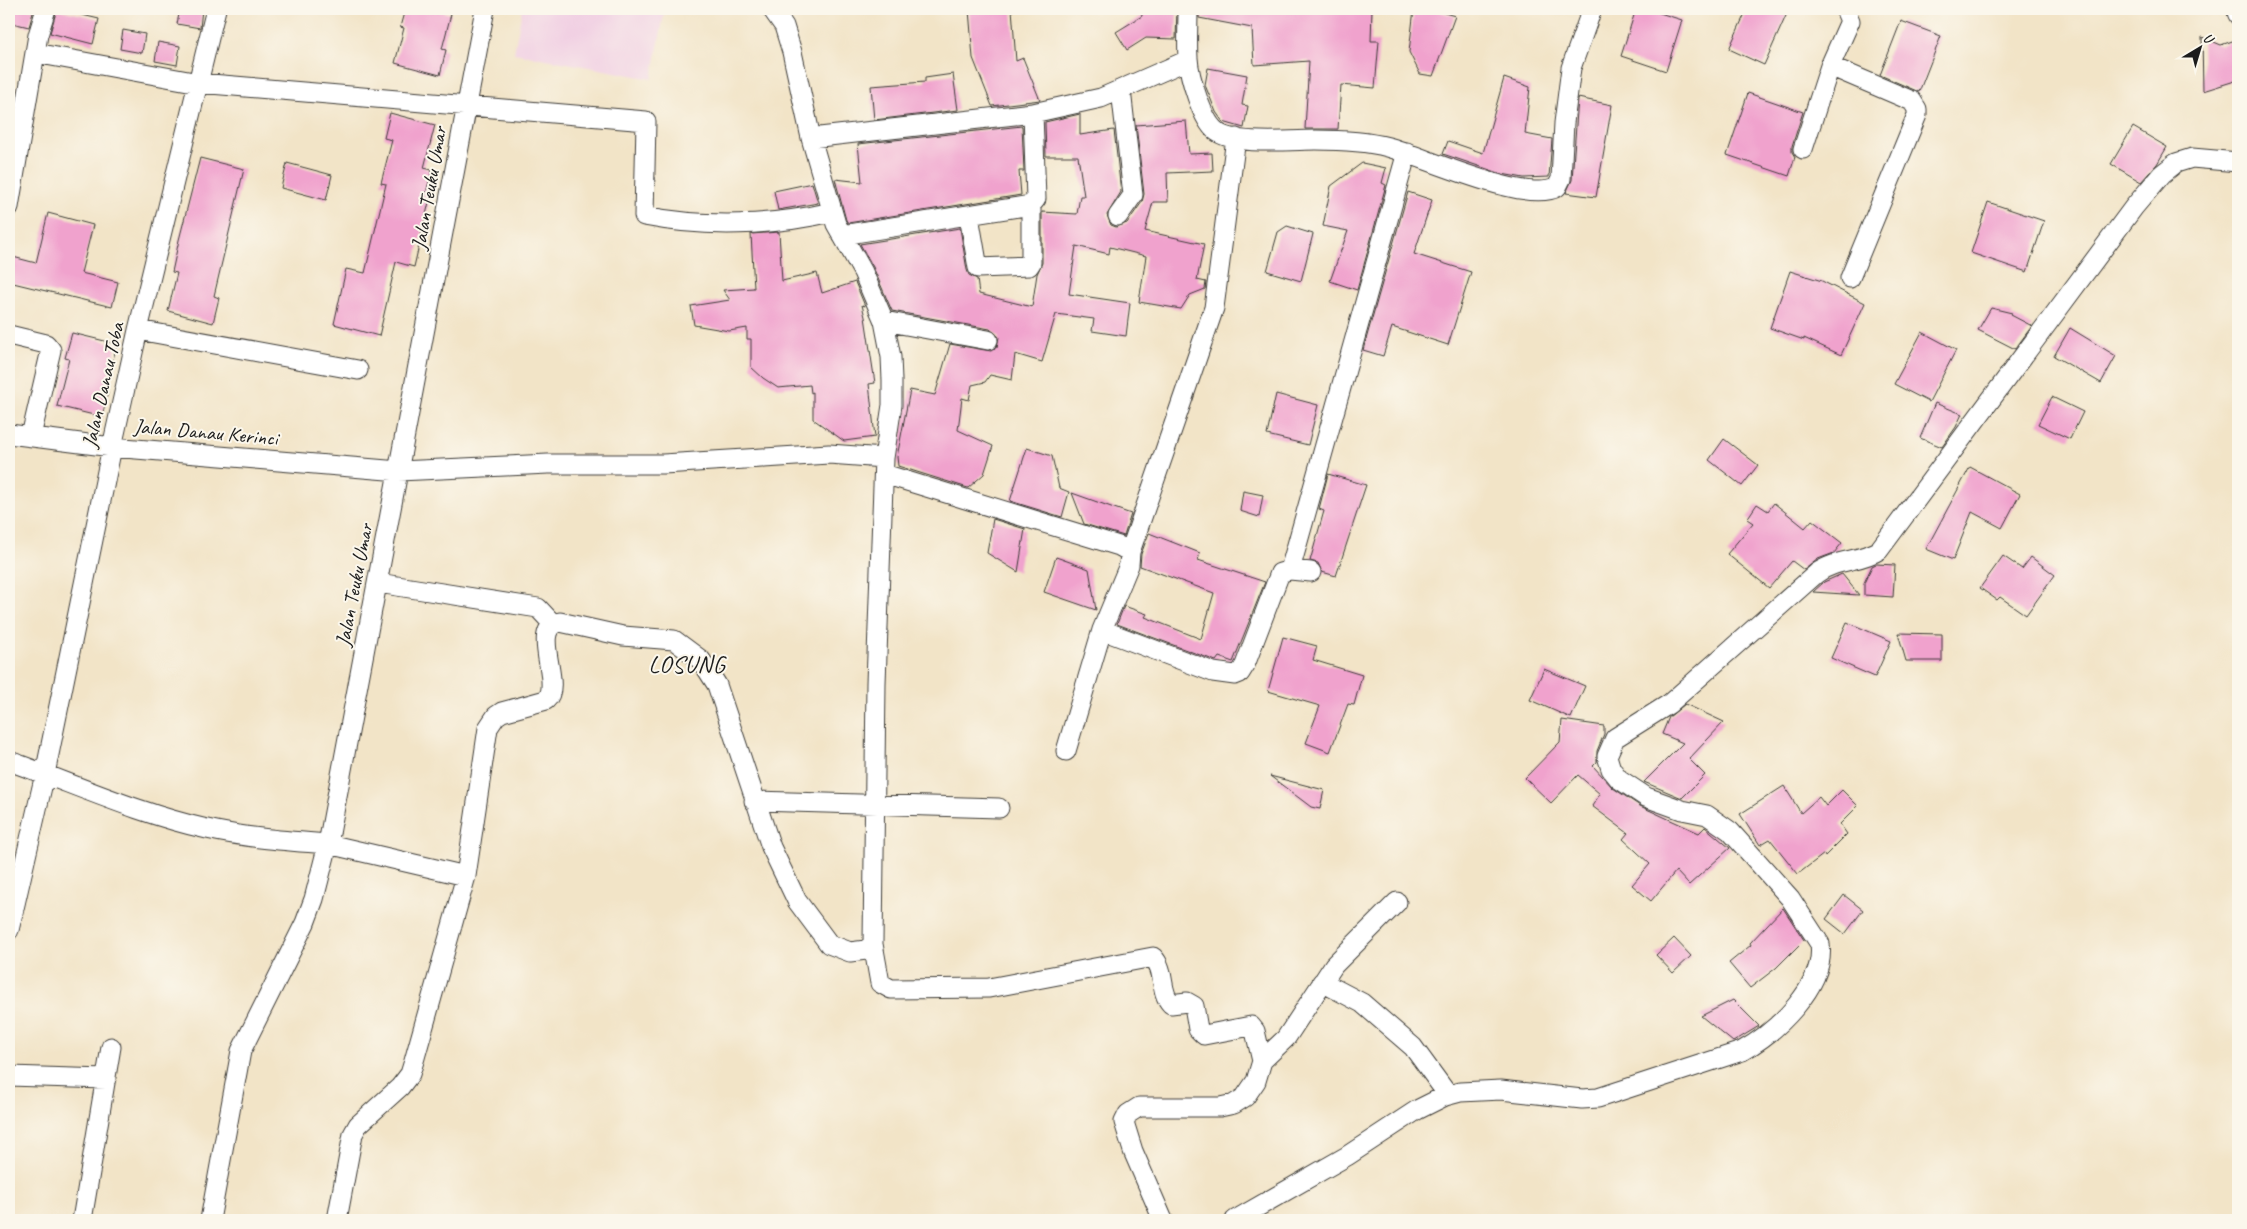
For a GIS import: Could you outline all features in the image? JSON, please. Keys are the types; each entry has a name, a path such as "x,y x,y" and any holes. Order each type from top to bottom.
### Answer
{"street":[{"path":"9,207 15,136 46,9"},
{"name":"Jalan Danau Toba","path":"9,930 46,774 112,447 138,330 216,9"},
{"name":"Jalan Teuku Umar","path":"210,1220 241,1051 305,923 314,899 328,844 485,9"},
{"path":"772,9 784,26 792,52 811,138 832,212 842,235 863,272 884,321 891,357 892,404 884,466 874,806 873,944 880,983 891,989 989,988 1153,957 1159,963 1166,998 1171,1004 1187,1002 1194,1006 1198,1029 1204,1035 1251,1026 1256,1031 1262,1061 1256,1081 1245,1097 1234,1104 1220,1107 1139,1107 1128,1114 1124,1122 1163,1220"},
{"path":"1188,9 1188,60 1200,105 1211,127 1221,134 1236,138 1365,143 1406,152 1511,187 1548,192 1558,187 1562,169 1564,123 1571,68 1592,9"},
{"path":"1803,149 1830,66 1850,21 1845,9"},
{"path":"2236,9 2238,15"},
{"path":"35,53 199,83 646,121 644,216 661,220 751,224 797,221 832,212"},
{"path":"811,138 1034,113 1101,98 1188,60"},
{"path":"1830,66 1912,102 1917,109 1917,115 1850,278"},
{"path":"1118,216 1133,195 1121,90"},
{"path":"969,216 978,268 1028,266 1031,263 1031,205 1036,199 1034,113"},
{"path":"1066,751 1102,630 1129,565 1130,552 1214,308 1236,138"},
{"path":"1290,570 1406,152"},
{"path":"1234,1220 1347,1156 1417,1110 1448,1095 1460,1092 1500,1090 1582,1099 1598,1098 1742,1050 1756,1043 1806,994 1821,962 1820,944 1790,898 1730,831 1714,819 1663,804 1646,796 1620,779 1608,763 1607,756 1611,743 1615,738 1669,704 1817,572 1830,564 1869,555 1879,550 2134,207 2162,174 2184,159 2238,162"},
{"path":"842,235 1031,205"},
{"path":"884,321 988,340"},
{"path":"138,330 358,370"},
{"path":"9,334 46,344 51,350 31,436"},
{"name":"Jalan Danau Kerinci","path":"9,434 112,447 399,472 548,464 663,464 829,454 884,466 1119,546 1130,552"},
{"path":"1102,630 1213,672 1235,675 1240,673 1245,665 1277,577 1282,570 1311,572"},
{"path":"378,583 538,608 553,624"},
{"path":"337,1220 351,1140 356,1128 400,1087 410,1074 466,876 488,728 496,716 502,712 546,700 550,697 547,630 553,624 560,622 638,638 674,640 700,660 718,685 754,802 784,878 821,936 829,944 850,952 866,950 873,944"},
{"path":"9,761 168,818 206,829 247,838 328,844 466,876"},
{"path":"754,802 999,808"},
{"path":"1262,1061 1286,1038 1334,965 1397,902"},
{"path":"1322,982 1362,1003 1413,1047 1448,1095"},
{"path":"82,1220 111,1047"},
{"path":"9,1076 106,1079"}],"shaded area":[{"path":"522,9 665,9 652,79 514,53"}],"building":[{"path":"15,9 34,9 29,27 12,23"},
{"path":"57,9 99,19 93,44 50,33"},
{"path":"180,9 202,9 200,28 177,24"},
{"path":"405,9 431,9 451,14 442,49 446,50 440,75 395,63 404,28 400,27"},
{"path":"1012,9 1016,61 1023,58 1040,100 992,106 973,58 969,10"},
{"path":"1141,9 1177,9 1176,39 1146,38 1127,50 1116,32 1142,16"},
{"path":"1199,9 1372,9 1371,41 1379,41 1375,88 1341,85 1338,129 1305,129 1309,61 1254,65 1252,28 1199,18"},
{"path":"1414,9 1431,9 1455,16 1433,76 1420,74 1409,52"},
{"path":"1636,9 1647,9 1682,20 1666,71 1621,56"},
{"path":"1747,9 1789,9 1764,65 1729,49"},
{"path":"1901,21 1941,36 1919,92 1880,75"},
{"path":"123,30 145,34 142,53 120,49"},
{"path":"2202,37 2221,45 2238,39 2238,80 2203,91"},
{"path":"158,42 180,46 177,65 155,61"},
{"path":"1208,68 1247,75 1242,105 1248,106 1244,128 1223,122 1216,112 1205,85"},
{"path":"953,74 958,110 874,120 871,86 925,82 925,78"},
{"path":"1504,78 1530,87 1525,134 1552,139 1549,177 1524,178 1502,174 1443,154 1448,141 1483,153"},
{"path":"1748,93 1803,112 1792,146 1792,152 1795,157 1789,176 1727,155"},
{"path":"1578,98 1612,105 1596,197 1566,193 1572,180"},
{"path":"390,113 435,125 424,168 432,170 424,201 429,202 414,267 396,262 379,336 334,324 346,269 365,273 386,184 381,183 392,140 384,138"},
{"path":"1080,114 1080,135 1114,130 1121,192 1107,215 1111,225 1116,227 1127,223 1142,202 1144,194 1136,125 1186,121 1189,154 1212,153 1213,171 1167,173 1168,202 1153,202 1145,231 1204,244 1197,280 1206,282 1205,289 1190,295 1181,309 1139,302 1146,256 1110,247 1109,254 1076,246 1069,294 1130,303 1126,336 1092,331 1094,319 1056,314 1042,362 1015,354 1012,380 990,375 985,382 972,385 969,400 962,398 958,430 993,446 984,474 968,488 898,466 897,457 910,390 935,395 950,344 991,351 997,347 999,337 990,329 892,311 873,267 860,244 960,228 967,270 969,275 977,279 979,294 1032,307 1037,274 1042,263 1042,212 1077,214 1080,196 1084,196 1078,156 1046,156 1045,122"},
{"path":"1022,126 1024,171 1019,171 1021,195 848,223 846,220 835,179 862,182 858,144"},
{"path":"2133,127 2167,147 2157,164 2141,182 2111,164"},
{"path":"200,158 244,169 214,296 219,298 213,323 168,311 177,273 172,272"},
{"path":"287,163 332,175 326,200 281,188"},
{"path":"1362,163 1386,168 1382,183 1386,185 1357,290 1330,281 1348,231 1323,226 1331,186"},
{"path":"812,183 818,203 778,210 774,191"},
{"path":"1408,192 1432,200 1414,254 1471,272 1448,345 1392,327 1383,356 1363,350"},
{"path":"1988,202 2044,221 2027,272 1971,253"},
{"path":"48,213 93,225 81,273 118,282 112,307 9,282 9,256 36,263"},
{"path":"1287,226 1313,234 1301,281 1267,271 1278,232"},
{"path":"779,232 782,281 817,273 822,293 855,282 865,306 862,305 875,383 869,384 875,437 844,441 813,419 813,392 811,393 810,385 778,388 763,378 751,367 751,339 747,339 747,328 729,331 694,325 691,306 730,300 723,290 754,288 751,234"},
{"path":"1790,271 1822,281 1865,303 1841,355 1804,338 1804,340 1770,328"},
{"path":"1991,308 2012,313 2011,315 2032,326 2015,349 1978,330"},
{"path":"2070,328 2116,356 2101,383 2054,356"},
{"path":"1922,332 1956,350 1929,402 1894,384"},
{"path":"72,333 117,344 105,391 108,392 102,417 57,406 69,359 65,358"},
{"path":"1276,394 1318,405 1308,445 1267,435"},
{"path":"2052,397 2083,412 2070,439 2038,424"},
{"path":"1935,403 1962,414 1956,427 1942,447 1920,438"},
{"path":"1724,439 1758,465 1742,486 1709,460"},
{"path":"1027,448 1052,456 1059,488 1069,492 1062,517 1010,501"},
{"path":"1970,467 2020,494 2002,528 1972,512 1953,560 1926,549"},
{"path":"1328,474 1366,485 1336,576 1322,572 1318,563 1310,561 1324,511 1319,509"},
{"path":"1243,491 1263,495 1259,517 1240,511"},
{"path":"1072,493 1131,514 1124,536 1084,524"},
{"path":"1774,503 1805,528 1812,520 1842,543 1834,553 1818,559 1804,570 1792,561 1769,588 1727,554 1753,523 1747,519 1757,504 1768,511"},
{"path":"993,519 1025,529 1018,572 987,553"},
{"path":"1149,533 1200,553 1198,560 1265,582 1233,662 1219,657 1216,661 1117,624 1124,606 1147,614 1145,617 1201,639 1214,593 1140,566 1141,554"},
{"path":"2003,556 2022,569 2031,557 2055,575 2026,615 2000,597 1997,600 1980,588"},
{"path":"1056,557 1089,569 1096,610 1044,592"},
{"path":"1876,564 1895,565 1893,597 1864,595 1864,583 1872,566"},
{"path":"1842,574 1859,595 1813,592 1824,582"},
{"path":"1847,622 1891,641 1875,677 1831,658"},
{"path":"1898,633 1942,634 1942,661 1906,661"},
{"path":"1283,637 1317,646 1313,660 1362,675 1354,705 1348,704 1330,752 1306,743 1320,706 1268,691"},
{"path":"1544,669 1585,686 1571,718 1530,700"},
{"path":"1685,704 1724,722 1689,759 1705,775 1682,798 1644,782 1683,743 1662,734 1669,717"},
{"path":"1562,720 1604,726 1604,734 1597,751 1597,762 1593,766 1613,788 1640,806 1699,833 1705,827 1730,848 1689,885 1676,871 1651,901 1632,885 1650,864 1623,839 1628,833 1592,806 1600,794 1578,775 1551,803 1525,778 1560,742"},
{"path":"1270,776 1324,790 1320,809 1311,807"},
{"path":"1784,786 1801,813 1819,797 1826,806 1842,790 1858,806 1840,824 1847,834 1825,856 1824,854 1798,874 1770,839 1760,845 1740,814"},
{"path":"1844,895 1863,910 1845,934 1826,919"},
{"path":"1783,908 1804,940 1776,968 1750,988 1729,963 1751,945 1750,943"},
{"path":"1674,938 1691,956 1673,973 1656,955"},
{"path":"1733,1000 1759,1026 1733,1042 1701,1016"}],"district":[{"name":"LOSUNG","path":"687,664"}]}
